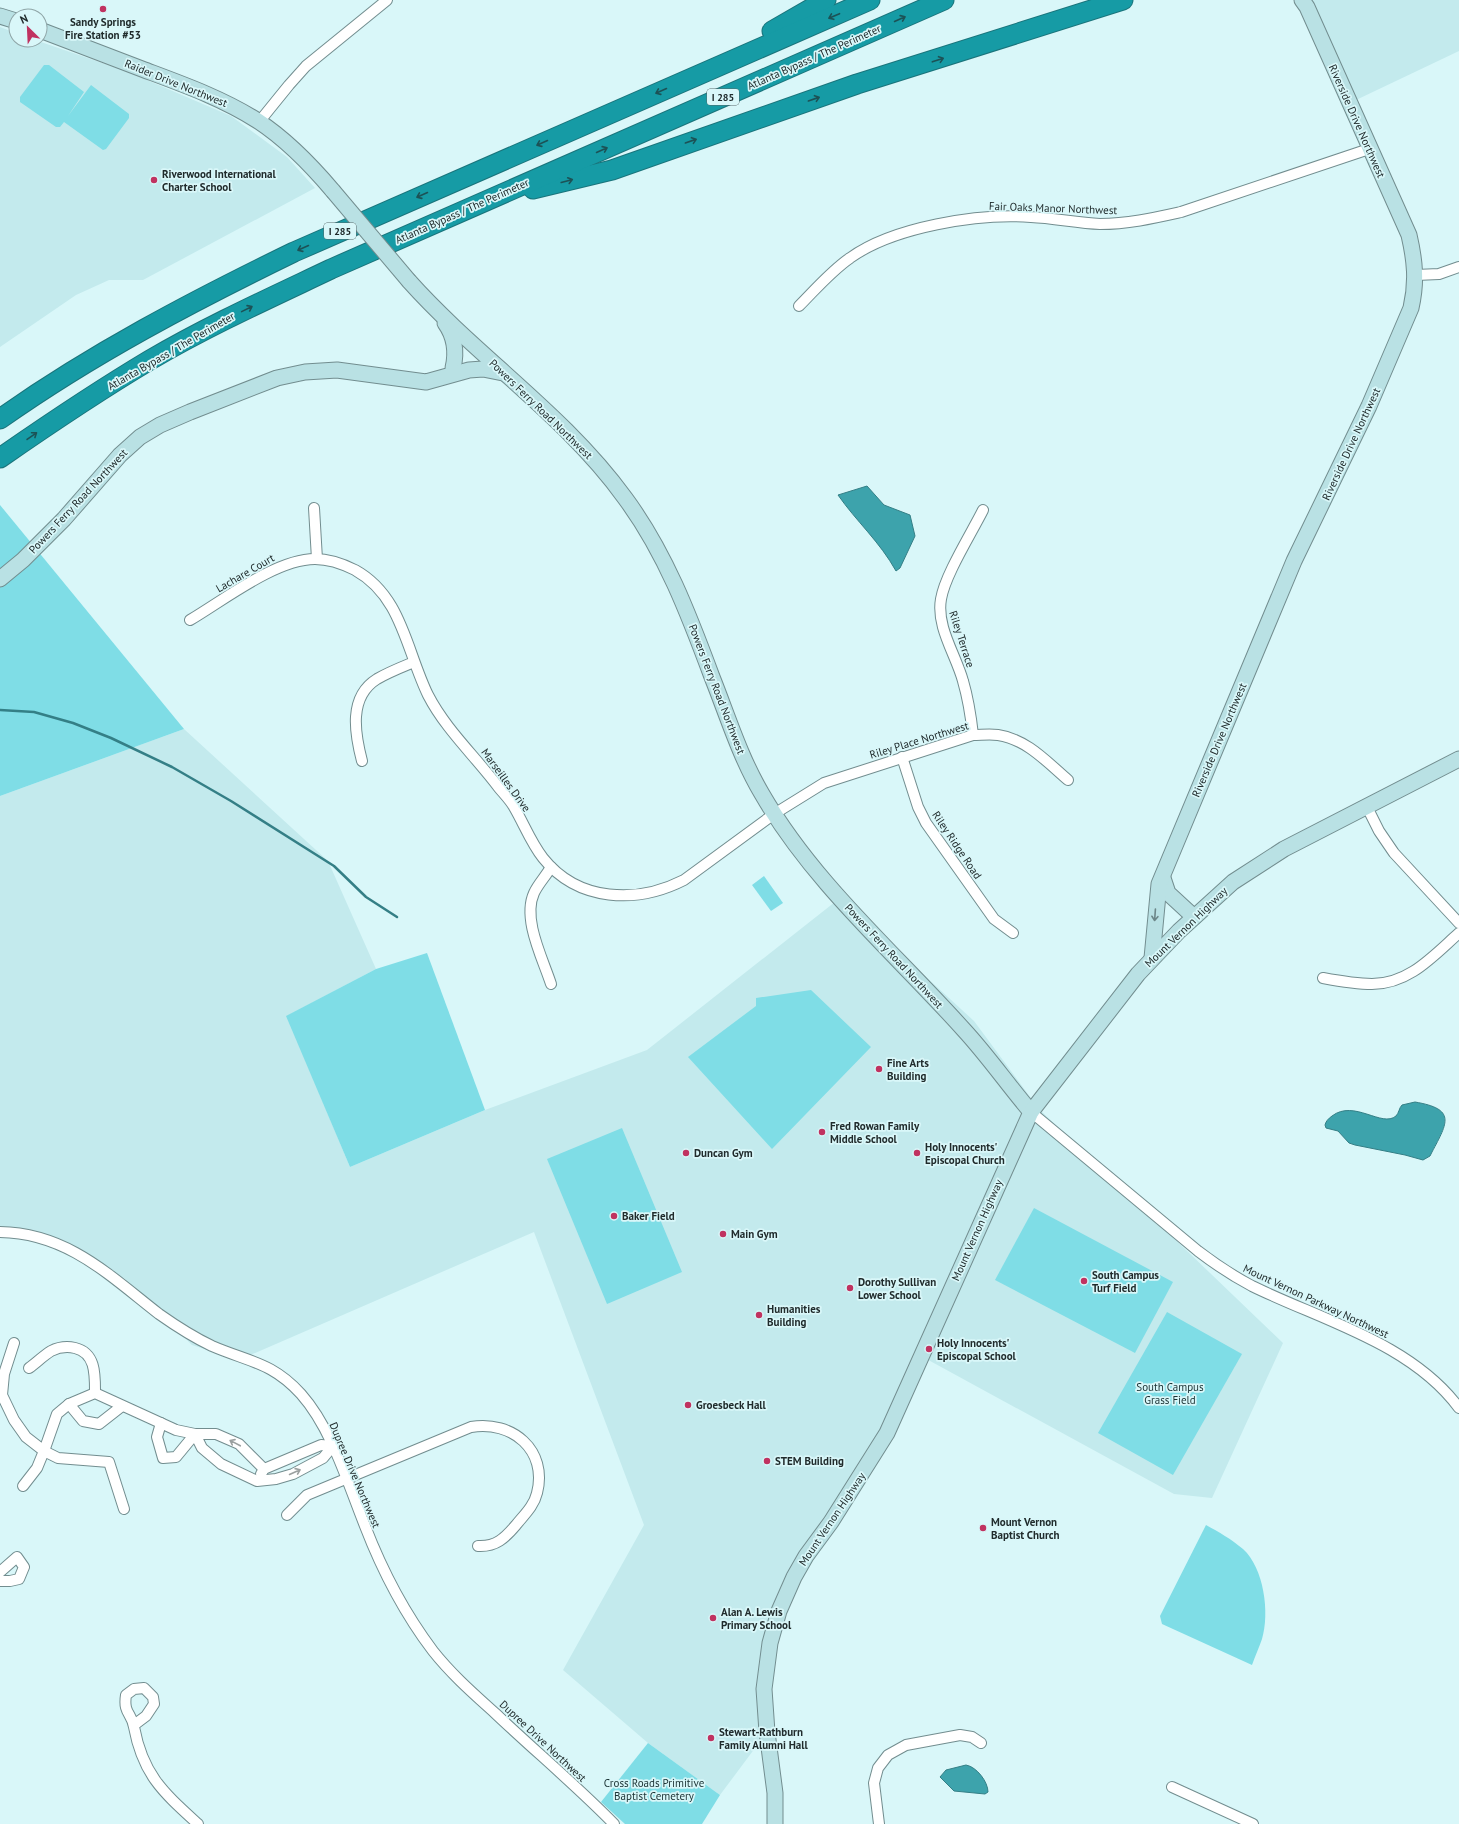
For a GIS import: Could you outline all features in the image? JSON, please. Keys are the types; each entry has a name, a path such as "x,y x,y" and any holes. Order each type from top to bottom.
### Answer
{"highway":[{"path":"696,75 826,0"},
{"name":"I 285","path":"0,419 73,371 228,284 294,252 870,0"},
{"name":"Atlanta Bypass / The Perimeter","path":"0,458 54,421 150,360 243,311 331,269 944,0"},
{"path":"502,194 551,186 612,170 857,84 1123,0"}],"street":[{"path":"259,122 306,66 387,0"},
{"name":"Riverside Drive Northwest","path":"1152,958 1156,898 1159,884 1294,561 1370,406 1411,308 1416,275 1414,255 1409,235 1305,2"},
{"name":"Raider Drive Northwest","path":"48,33 184,84 226,102 259,122 285,141 310,164 409,281 435,309"},
{"name":"Fair Oaks Manor Northwest","path":"799,306 850,258 872,244 895,236 958,220 983,217 1029,217 1100,224 1149,220 1181,212 1370,149"},
{"path":"1416,275 1439,274 1459,267"},
{"path":"435,309 476,348"},
{"path":"435,309 448,327 455,343 456,358 453,368"},
{"name":"Powers Ferry Road Northwest","path":"0,579 23,560 64,519 120,454 140,437 160,425 278,378 305,372 337,370 412,382 426,382 438,379 476,348 587,451 624,496 653,540 694,629 742,756 774,814 833,890 965,1030 1031,1112"},
{"path":"438,379 477,369 503,373"},
{"path":"314,508 317,559"},
{"name":"Riley Terrace","path":"973,735 963,681 941,620 940,608 944,586 983,510"},
{"name":"Marseilles Drive","path":"317,559 348,567 364,575 378,587 396,612 414,662 441,717 514,807 536,849 551,867 572,882 596,892 623,896 650,894 669,888 684,880 774,814"},
{"name":"Lachare Court","path":"190,620 274,569 297,560 317,559"},
{"path":"362,761 355,727 356,711 361,697 368,687 377,679 414,662"},
{"name":"Riley Place Northwest","path":"774,814 824,783 973,735 996,734 1018,741 1031,748 1068,780"},
{"name":"Riley Ridge Road","path":"902,757 918,807 926,823 994,919 1013,933"},
{"name":"Mount Vernon Highway","path":"775,1824 775,1793 767,1732 764,1689 770,1643 779,1611 794,1577 806,1556 831,1522 887,1433 1031,1112 1152,958 1233,882 1264,861 1459,759"},
{"path":"1367,807 1379,831 1394,853 1459,923"},
{"path":"551,867 534,893 530,913 531,924 551,984"},
{"path":"1162,878 1168,893 1194,917"},
{"path":"1323,978 1373,984 1402,978 1423,966 1459,933"},
{"name":"Mount Vernon Parkway Northwest","path":"1031,1112 1198,1251 1217,1265 1250,1285 1400,1355 1427,1375 1459,1408"},
{"name":"Dupree Drive Northwest","path":"0,1232 35,1236 61,1244 85,1257 187,1333 214,1346 258,1362 272,1369 302,1395 315,1413 333,1446 366,1530 398,1598 434,1652 465,1685 614,1824"},
{"path":"14,1343 4,1374 2,1395 14,1420 26,1437 44,1451 58,1458 109,1462 124,1509"},
{"path":"29,1368 51,1351 65,1346 83,1350 90,1356 95,1374 95,1393"},
{"path":"23,1486 37,1468 56,1414 69,1404 95,1393 176,1430 195,1434 216,1434 239,1444 264,1469"},
{"path":"69,1404 83,1422 99,1424 122,1406"},
{"path":"161,1423 158,1437 163,1458 176,1457 195,1434"},
{"path":"286,1515 307,1495 471,1427 492,1425 510,1431 525,1442 535,1457 539,1475 538,1492 530,1509 505,1538 492,1545 478,1546"},
{"path":"195,1434 202,1448 221,1464 257,1481 276,1479 293,1474 323,1458 333,1446"},
{"path":"257,1481 264,1469 321,1446 333,1446"},
{"path":"0,1572 17,1557 24,1567 20,1579 10,1581 0,1580"},
{"path":"134,1725 138,1747 144,1763 157,1786 198,1824"},
{"path":"879,1824 874,1783 878,1768 888,1755 906,1745 960,1735 972,1737 981,1743"},
{"path":"1172,1787 1253,1824"}],"shaded area":[{"path":"1306,0 1459,0 1459,51 1356,100"},
{"name":"Riverwood International Charter School","path":"0,27 8,30 8,48 48,48 48,44 126,71 231,116 287,157 315,188 143,280 109,280 76,295 0,347"},
{"path":"867,486 884,505 910,515 915,536 900,568 896,571 890,560 838,495"},
{"name":"Holy Innocents' Episcopal School","path":"184,729 328,861 376,969 287,1016 350,1167 485,1110 647,1050 840,898 974,1021 1039,1109 1283,1343 1212,1498 1174,1494 921,1356 831,1522 779,1591 765,1662 767,1732 720,1795 648,1743 563,1670 644,1525 534,1232 239,1360 192,1345 124,1278 74,1255 0,1226 0,796"},
{"path":"1415,1102 1437,1109 1443,1113 1445,1118 1442,1133 1430,1156 1423,1160 1349,1143 1338,1131 1326,1128 1325,1125 1327,1120 1332,1116 1340,1112 1349,1111 1383,1119 1390,1119 1396,1116 1402,1105"},
{"path":"966,1765 978,1772 988,1788 988,1792 985,1794 954,1791 940,1777 946,1770"}],"green space":[{"path":"44,65 49,65 84,92 68,116 91,85 129,114 129,118 106,149 103,150 64,122 60,127 56,127 20,102 20,97"},
{"path":"0,505 184,729 0,796"},
{"path":"764,876 783,903 771,911 752,885"},
{"path":"427,953 485,1110 350,1167 286,1016 376,969"},
{"path":"811,990 871,1047 772,1149 688,1057 756,1006 756,998"},
{"name":"Baker Field","path":"622,1128 682,1272 607,1304 547,1159"},
{"name":"South Campus Turf Field","path":"1034,1208 1173,1282 1135,1353 995,1280"},
{"name":"South Campus Grass Field","path":"1167,1312 1242,1354 1173,1475 1098,1433"},
{"path":"1206,1525 1243,1549 1256,1567 1260,1579 1265,1604 1264,1628 1262,1639 1252,1665 1162,1624 1160,1616"},
{"name":"Cross Roads Primitive Baptist Cemetery","path":"648,1743 720,1795 702,1824 625,1824 601,1802"}],"waterway":[{"path":"0,710 34,712 73,723 111,738 172,767 231,801 334,866 366,897 397,917"}],"place":[{"name":"Sandy Springs Fire Station #53","path":"103,9"},
{"name":"Riverwood International Charter School","path":"154,180"},
{"name":"Fine Arts Building","path":"879,1069"},
{"name":"Fred Rowan Family Middle School","path":"822,1132"},
{"name":"Duncan Gym","path":"686,1153"},
{"name":"Holy Innocents' Episcopal Church","path":"917,1153"},
{"name":"Baker Field","path":"614,1216"},
{"name":"Main Gym","path":"723,1234"},
{"name":"South Campus Turf Field","path":"1084,1281"},
{"name":"Dorothy Sullivan Lower School","path":"850,1288"},
{"name":"Humanities Building","path":"759,1315"},
{"name":"Holy Innocents' Episcopal School","path":"929,1349"},
{"name":"Groesbeck Hall","path":"688,1405"},
{"name":"STEM Building","path":"767,1461"},
{"name":"Mount Vernon Baptist Church","path":"983,1528"},
{"name":"Alan A. Lewis Primary School","path":"713,1618"},
{"name":"Stewart-Rathburn Family Alumni Hall","path":"711,1738"}]}
